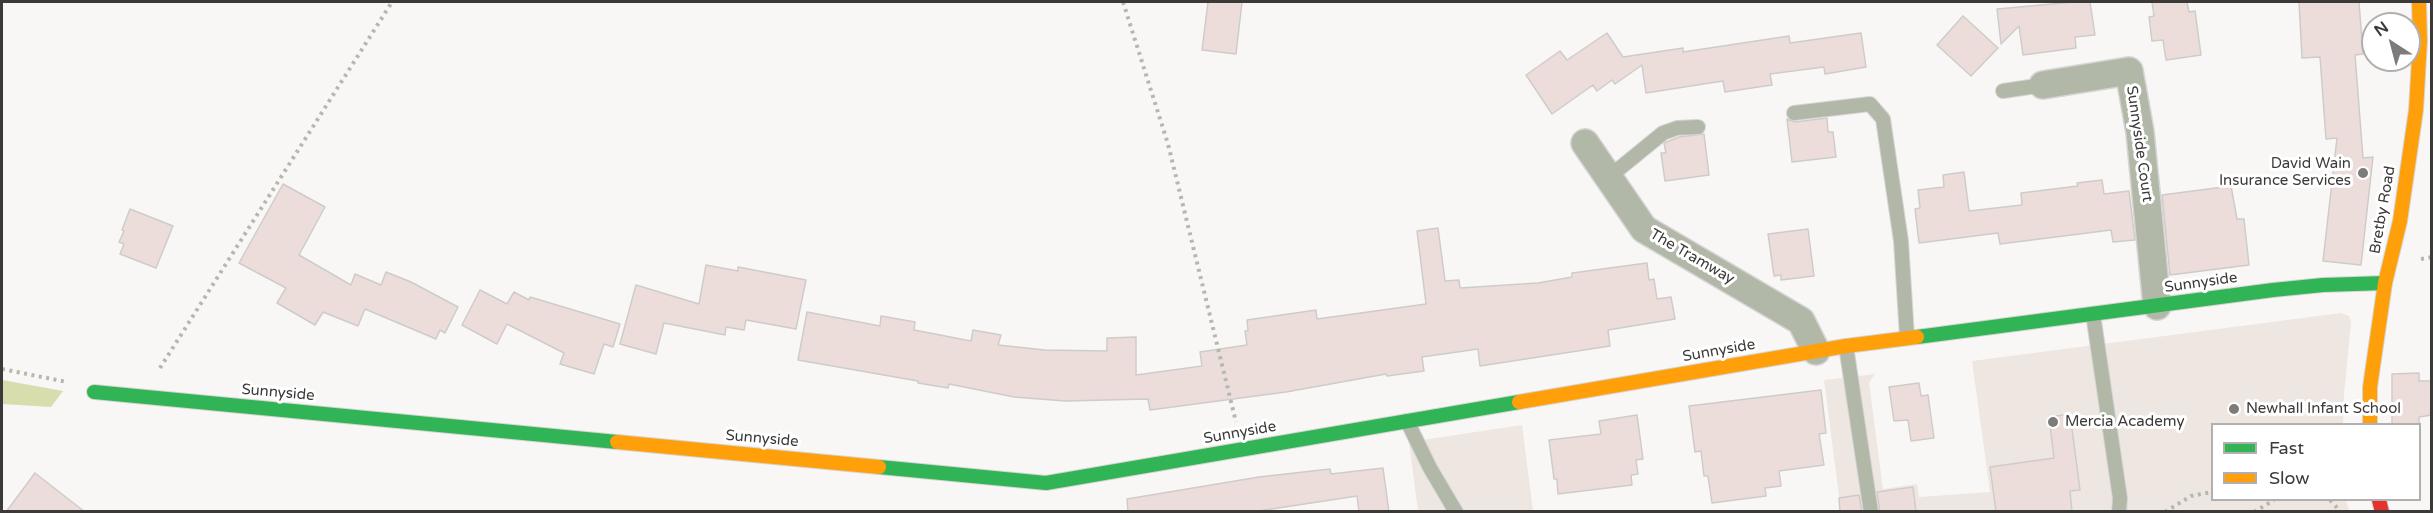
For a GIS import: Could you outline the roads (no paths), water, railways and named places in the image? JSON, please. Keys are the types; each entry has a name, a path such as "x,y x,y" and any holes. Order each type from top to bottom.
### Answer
{"street":[{"name":"Bretby Road","path":"2370,423 2370,387 2385,283 2400,221 2416,110 2421,40 2419,2"},
{"name":"Sunnyside Court","path":"2043,85 2129,71 2140,132 2157,306"},
{"name":"The Tramway","path":"1585,143 1644,229 1801,321 1816,351"},
{"name":"Sunnyside","path":"94,392 1046,483 1846,346 2323,285 2385,283"}],"lane":[{"path":"2003,91 2043,85"},
{"path":"1794,113 1870,104 1883,119 1901,242 1907,337"},
{"path":"1609,177 1663,133 1677,128 1698,127"},
{"path":"2094,314 2119,487 2119,512"},
{"path":"1846,346 1871,512"},
{"path":"1407,421 1430,468 1456,512"}],"place":[{"name":"David Wain Insurance Services","path":"2363,173"},
{"name":"Newhall Infant School","path":"2234,409"},
{"name":"Mercia Academy","path":"2053,422"}]}
